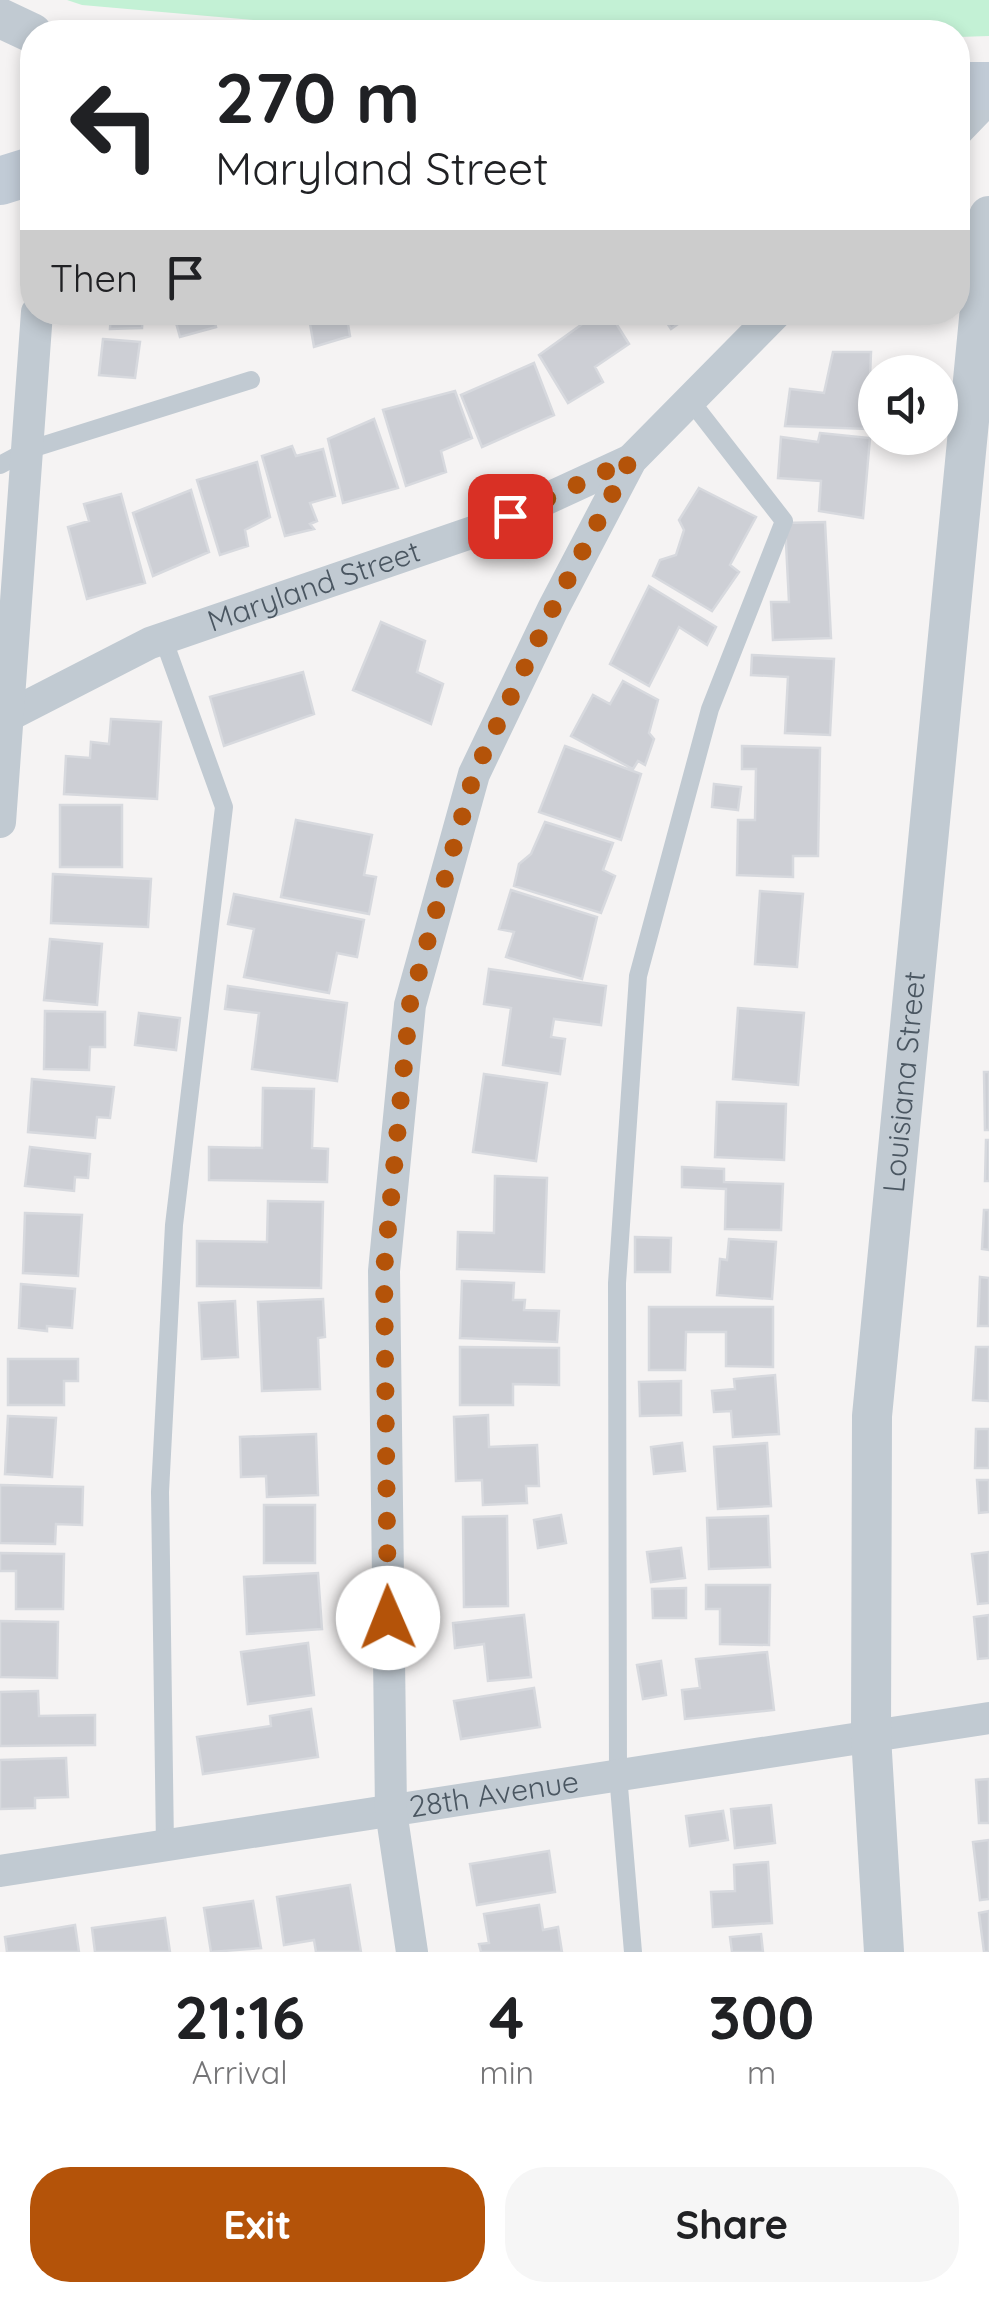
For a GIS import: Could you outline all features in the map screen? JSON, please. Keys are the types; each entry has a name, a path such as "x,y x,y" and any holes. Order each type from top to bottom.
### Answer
{"street":[{"path":"970,118 989,98"},
{"name":"Louisiana Street","path":"884,1952 871,1736 872,1416 989,216"},
{"path":"0,822 14,457 36,325"},
{"path":"412,1952 391,1811 384,1270 410,1004 474,774 553,608 630,460 764,325"},
{"name":"Maryland Street","path":"4,717 163,638 479,530 630,460"},
{"name":"28th Avenue","path":"0,1871 989,1718"}],"lane":[{"path":"14,457 251,380"},
{"path":"633,1952 618,1775 617,1282 638,976 710,710 784,521 690,400"},
{"path":"163,638 224,807 174,1225 160,1492 165,1846"}],"green space":[{"path":"67,0 989,0 989,36 970,37 970,20 254,20 82,5"}],"building":[{"path":"110,325 142,325 142,328 110,329"},
{"path":"177,325 216,325 216,327 180,337"},
{"path":"310,325 348,325 350,336 314,347"},
{"path":"581,325 617,325 629,344 595,367 603,382 568,403 539,355"},
{"path":"103,339 140,342 135,378 99,375"},
{"path":"833,352 871,352 858,355 858,429 785,426 790,389 824,393"},
{"path":"534,363 554,415 482,447 461,395"},
{"path":"455,391 472,438 441,451 446,472 406,486 383,410"},
{"path":"374,419 398,488 343,503 328,439"},
{"path":"820,433 858,437 858,455 869,455 863,518 819,511 821,481 778,478 781,437 818,442"},
{"path":"292,446 296,456 323,449 335,496 310,503 317,521 310,524 314,529 285,536 262,456"},
{"path":"257,462 270,517 245,530 248,546 220,555 197,480"},
{"path":"699,488 756,517 730,565 739,572 712,611 653,576 660,560 676,555 684,530 679,520"},
{"path":"191,490 209,552 153,576 133,513"},
{"path":"121,494 145,583 87,599 68,527 89,521 84,504"},
{"path":"825,522 831,638 773,640 771,602 789,602 785,523"},
{"path":"649,586 716,627 707,645 679,627 649,686 610,664"},
{"path":"381,622 425,641 417,672 443,684 431,724 353,690"},
{"path":"752,655 834,659 830,735 785,733 788,677 751,675"},
{"path":"303,672 314,714 224,746 210,697"},
{"path":"623,681 658,700 649,733 654,739 645,765 638,761 633,769 571,736 593,695 610,704"},
{"path":"111,719 161,722 157,799 64,794 66,756 90,758 91,742 109,744"},
{"path":"565,746 641,774 621,840 539,812"},
{"path":"742,746 820,748 818,856 793,856 793,877 737,875 738,820 755,820 756,769 742,769"},
{"path":"714,784 741,787 738,810 712,807"},
{"path":"60,805 122,805 122,867 60,867"},
{"path":"296,820 372,835 364,875 376,877 369,914 281,897"},
{"path":"545,822 613,843 603,870 615,876 601,913 514,886 519,864 531,854"},
{"path":"53,874 151,879 148,927 51,923"},
{"path":"511,890 597,917 582,979 506,957 514,932 499,929"},
{"path":"760,891 803,894 797,967 755,964"},
{"path":"234,894 364,920 357,957 337,953 329,993 244,977 254,929 228,924"},
{"path":"50,939 102,944 97,1005 44,1000"},
{"path":"489,969 606,986 601,1025 554,1019 551,1037 565,1039 560,1074 503,1065 511,1008 484,1004"},
{"path":"228,986 347,1003 337,1081 252,1069 259,1013 225,1009"},
{"path":"738,1008 804,1013 798,1085 733,1079"},
{"path":"45,1011 105,1012 105,1047 90,1047 89,1070 44,1069"},
{"path":"139,1013 180,1018 176,1050 135,1045"},
{"path":"984,1072 989,1072 989,1130 985,1130"},
{"path":"484,1074 547,1083 536,1161 473,1152"},
{"path":"32,1079 114,1087 110,1118 97,1117 95,1138 28,1132"},
{"path":"263,1088 314,1089 312,1148 328,1149 327,1182 209,1180 209,1147 262,1148"},
{"path":"717,1102 786,1104 784,1160 715,1157"},
{"path":"989,1140 989,1181 985,1181"},
{"path":"30,1147 90,1154 88,1178 75,1177 74,1191 25,1186"},
{"path":"682,1167 724,1169 724,1182 783,1184 781,1230 725,1229 726,1189 682,1187"},
{"path":"495,1176 547,1178 544,1272 457,1269 458,1232 494,1233"},
{"path":"268,1201 323,1202 321,1288 197,1286 197,1241 267,1242"},
{"path":"984,1210 989,1210 989,1250 982,1249"},
{"path":"25,1213 82,1215 78,1276 23,1273"},
{"path":"635,1237 671,1238 670,1272 635,1272"},
{"path":"729,1239 776,1242 772,1299 717,1295 720,1259 727,1260"},
{"path":"980,1277 989,1278 989,1326 978,1326"},
{"path":"462,1281 514,1283 513,1300 525,1300 524,1310 559,1311 557,1342 460,1338"},
{"path":"21,1284 75,1289 72,1328 19,1328"},
{"path":"323,1299 325,1337 318,1338 320,1389 262,1391 258,1302"},
{"path":"235,1301 238,1357 202,1359 199,1303"},
{"path":"649,1307 773,1307 773,1367 726,1366 726,1332 686,1332 685,1370 649,1370"},
{"path":"460,1347 559,1348 559,1385 513,1384 513,1405 460,1405"},
{"path":"976,1347 989,1347 989,1401 973,1400"},
{"path":"8,1359 78,1359 78,1381 64,1381 64,1405 8,1405"},
{"path":"775,1375 779,1434 733,1437 731,1411 714,1412 712,1391 735,1389 734,1379"},
{"path":"681,1381 681,1415 640,1416 639,1382"},
{"path":"488,1415 489,1447 537,1445 539,1486 526,1486 527,1503 483,1505 482,1480 456,1481 454,1417"},
{"path":"8,1416 56,1418 52,1477 5,1474"},
{"path":"976,1429 989,1429 989,1468 975,1468"},
{"path":"316,1434 318,1495 267,1497 266,1476 241,1477 240,1437"},
{"path":"682,1443 685,1471 654,1474 651,1447"},
{"path":"767,1443 771,1506 718,1509 714,1447"},
{"path":"977,1480 989,1480 989,1512 979,1513"},
{"path":"0,1485 83,1487 82,1525 56,1524 55,1544 0,1543"},
{"path":"264,1505 315,1505 315,1563 264,1563"},
{"path":"561,1515 566,1543 538,1548 534,1520"},
{"path":"507,1516 508,1606 464,1607 463,1517"},
{"path":"768,1516 770,1567 709,1569 707,1518"},
{"path":"681,1548 685,1578 651,1582 647,1552"},
{"path":"989,1552 989,1603 978,1604 972,1554"},
{"path":"0,1553 64,1554 63,1609 16,1609 16,1571 0,1571"},
{"path":"318,1573 322,1629 247,1634 244,1577"},
{"path":"706,1585 770,1585 769,1645 720,1644 720,1609 706,1609"},
{"path":"686,1588 686,1618 653,1618 652,1589"},
{"path":"524,1615 531,1677 488,1681 484,1644 455,1648 453,1623"},
{"path":"989,1615 989,1658 978,1659 974,1617"},
{"path":"0,1621 58,1622 57,1678 0,1677"},
{"path":"308,1643 314,1695 248,1704 241,1652"},
{"path":"767,1652 774,1710 685,1719 682,1690 700,1688 696,1659"},
{"path":"661,1661 666,1695 643,1699 637,1665"},
{"path":"534,1688 540,1727 461,1739 454,1701"},
{"path":"38,1691 39,1716 95,1715 95,1745 0,1746 0,1692"},
{"path":"311,1709 318,1757 203,1774 197,1737 271,1726 270,1716"},
{"path":"66,1758 68,1797 35,1798 35,1808 0,1809 0,1760"},
{"path":"989,1779 989,1823 979,1823 976,1780"},
{"path":"771,1805 775,1843 735,1848 731,1809"},
{"path":"723,1811 728,1840 690,1846 686,1816"},
{"path":"989,1840 989,1899 980,1900 973,1842"},
{"path":"549,1851 555,1892 477,1905 470,1864"},
{"path":"768,1862 772,1923 713,1927 711,1892 735,1891 734,1865"},
{"path":"350,1885 361,1952 316,1952 314,1940 284,1945 277,1897"},
{"path":"253,1901 261,1948 211,1952 204,1908"},
{"path":"539,1905 543,1930 558,1927 562,1952 481,1952 479,1944 489,1943 484,1914"},
{"path":"989,1911 989,1952 984,1952 979,1913"},
{"path":"165,1918 170,1952 95,1952 92,1928"},
{"path":"75,1925 79,1952 7,1952 5,1937"},
{"path":"761,1934 763,1952 732,1952 730,1937"}],"route":[{"path":"388,1618 384,1270 410,1004 474,774 553,608 630,460 510,516"}]}
